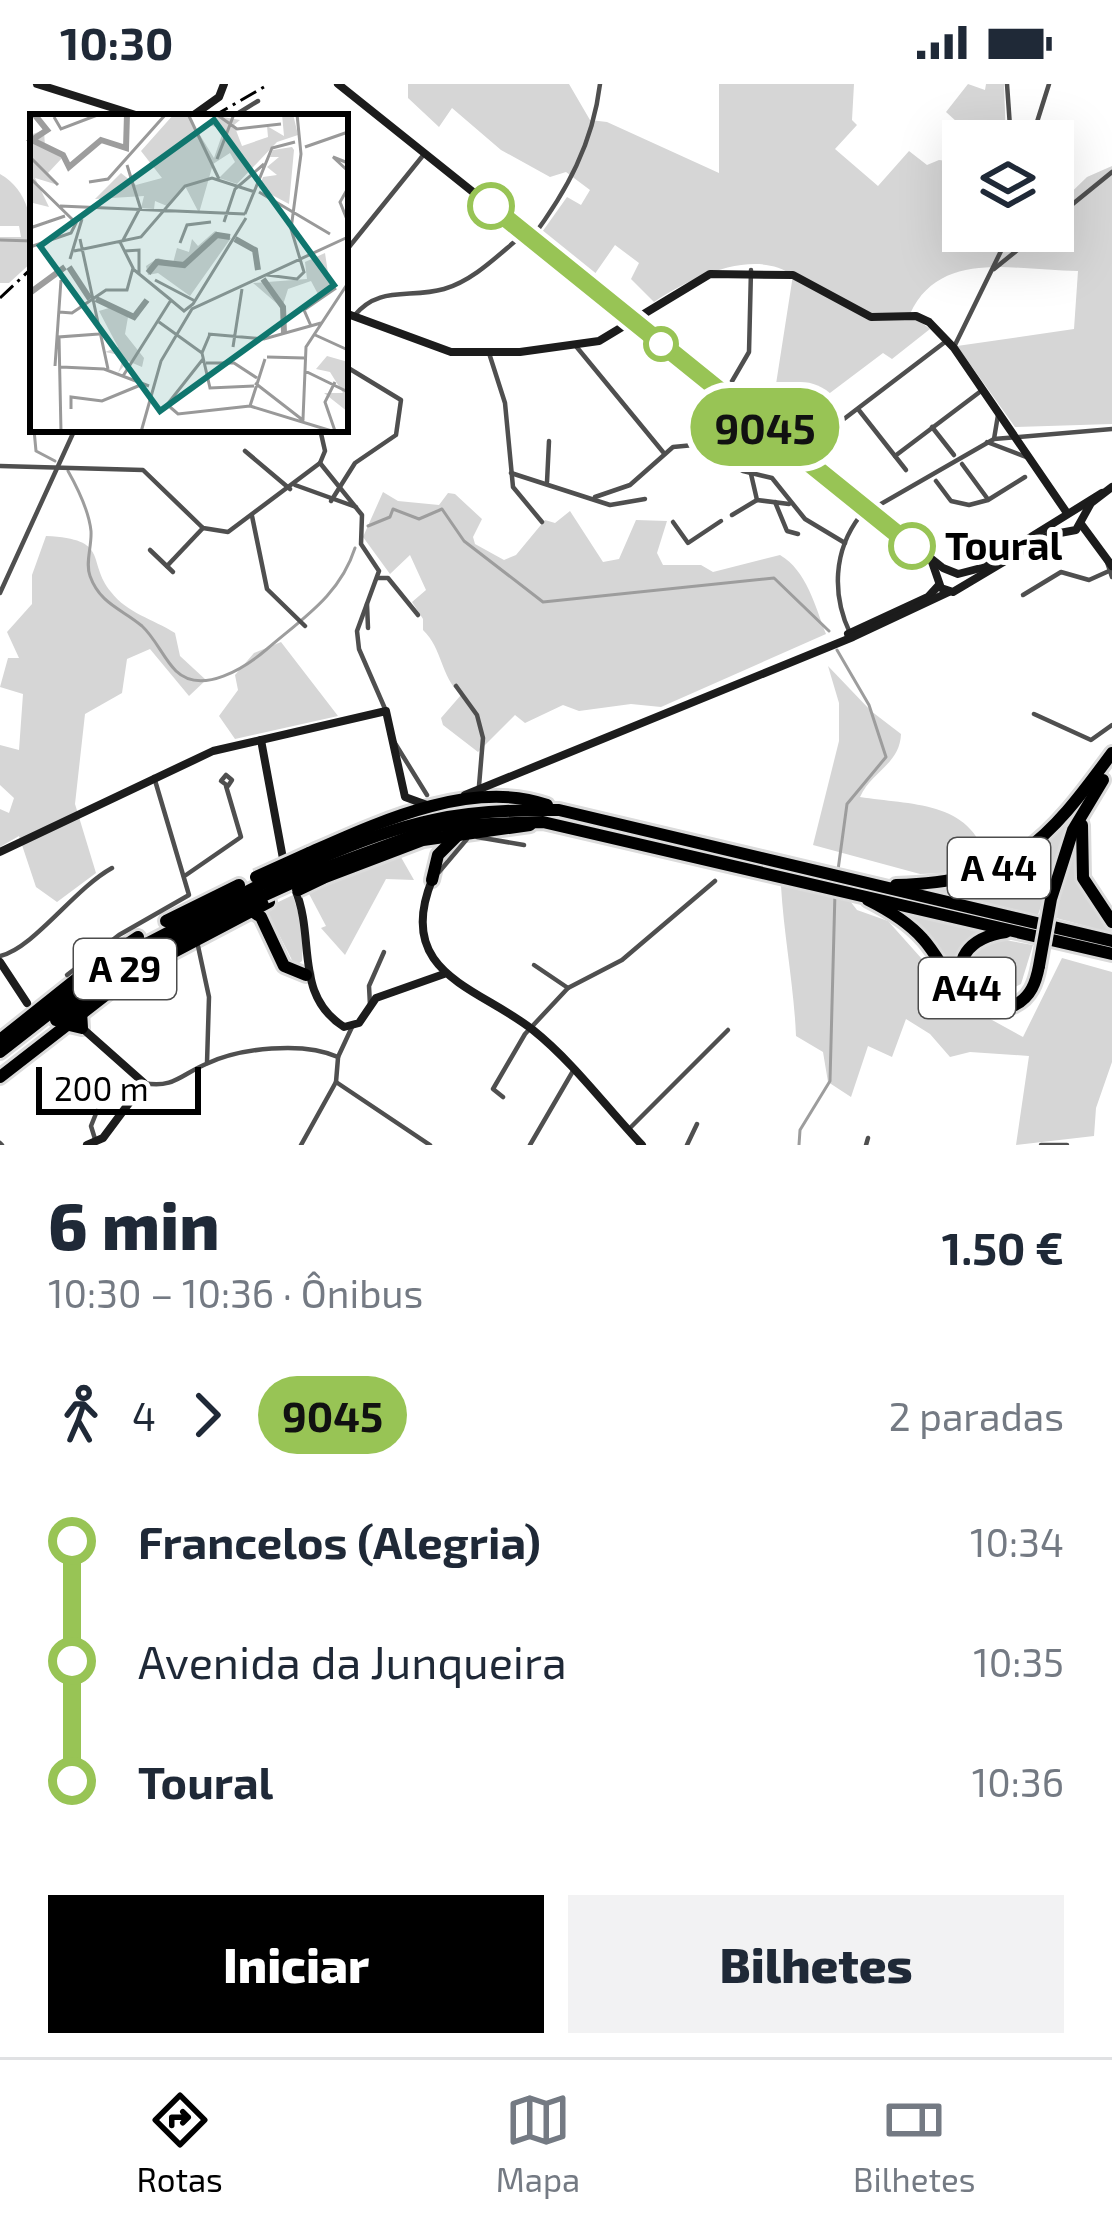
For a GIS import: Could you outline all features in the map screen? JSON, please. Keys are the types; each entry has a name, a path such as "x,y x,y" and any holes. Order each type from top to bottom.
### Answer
{"highway":[{"name":"A 44","path":"1037,965 1048,898 1086,799 1112,753"},
{"name":"A 44","path":"886,885 955,882 1001,868 1042,840 1086,799 1112,766"},
{"path":"398,817 404,791"},
{"name":"A 44","path":"1086,799 1081,868 1090,895 1112,922"},
{"name":"A 29","path":"0,1066 130,966 398,817 500,800 535,801 809,875"},
{"name":"A 29","path":"0,1077 142,968 317,866 430,817 495,809 559,810"},
{"name":"A 29","path":"317,866 440,826 543,823 859,886 1112,954"},
{"name":"A 29","path":"317,866 461,832 543,823"},
{"path":"432,880 438,855 461,832"},
{"name":"A 29","path":"859,886 886,885 1112,941"},
{"path":"859,886 916,932 970,1001 989,1010 1015,1006 1030,993 1037,965"},
{"path":"262,895 264,914 286,963 307,971"},
{"name":"A 29","path":"0,1040 31,1009 118,950 262,895"},
{"name":"A 29","path":"0,1052 123,956 262,895"},
{"name":"A44","path":"1013,931 983,936 967,948 961,966 966,986 983,1001 1008,1001 1024,989 1037,965"},
{"path":"64,1024 82,1028 81,1011"}],"main road":[{"path":"37,84 132,114"},
{"path":"338,84 868,511 956,576"},
{"path":"194,114 224,87"},
{"path":"349,314 428,346 489,353 599,341 710,274 751,270 793,274 871,317 916,316 950,344 1075,526 1105,556 1111,571"},
{"path":"832,644 928,597 939,581 988,564 1112,487"},
{"path":"0,852 213,751 386,711 404,791 422,806 429,799 481,790 950,592 956,576 1075,526 1102,494"},
{"path":"1067,514 1075,526"},
{"path":"931,561 939,581 950,592"},
{"path":"264,752 273,737"},
{"path":"261,740 277,840 305,916 307,971 321,1009 352,1028 370,1005 443,974"},
{"path":"250,743 264,752"},
{"path":"432,880 422,909 435,962 443,974 532,1029 642,1145"},
{"path":"0,959 4,978 31,1009"},
{"path":"430,976 435,962"},
{"path":"82,1028 145,1083 92,1143"}],"street":[{"path":"349,314 377,295 442,290 465,280 528,236 573,181 597,115 600,84"},
{"path":"1007,84 1010,120"},
{"path":"1038,120 1048,84"},
{"path":"237,114 258,101"},
{"path":"348,248 425,153"},
{"path":"1074,203 1112,172"},
{"path":"840,422 950,344 992,270 997,252"},
{"path":"992,270 1015,252"},
{"path":"724,394 749,352 751,270"},
{"path":"574,345 663,452"},
{"path":"489,353 505,403 517,495 542,522"},
{"path":"331,501 355,463 395,435 401,400 348,368"},
{"path":"895,456 982,390"},
{"path":"858,409 906,470"},
{"path":"994,439 998,412"},
{"path":"932,427 954,454"},
{"path":"850,633 836,593 850,529 868,511 994,439 1112,429"},
{"path":"0,593 74,432"},
{"path":"0,466 142,470 203,528 228,532 320,463 325,451 321,432"},
{"path":"986,442 1028,456 1034,434"},
{"path":"548,482 549,441"},
{"path":"595,496 630,485 663,452 694,445 751,474 772,478 789,504 845,543"},
{"path":"245,451 292,487 356,507"},
{"path":"320,463 356,507 364,524 361,544 379,571 367,595 359,649 386,711"},
{"path":"962,464 988,500"},
{"path":"512,472 595,496 610,505 645,499"},
{"path":"751,474 757,500"},
{"path":"936,481 951,502 969,505 988,500 1024,477"},
{"path":"732,515 757,500 789,504"},
{"path":"775,502 787,531 798,534"},
{"path":"252,516 267,589 303,624"},
{"path":"673,522 688,543 722,521"},
{"path":"150,550 170,569 203,528"},
{"path":"1023,595 1060,572 1089,580 1111,571"},
{"path":"378,578 388,578 418,615"},
{"path":"367,595 368,628"},
{"path":"456,686 477,715 483,738 481,790"},
{"path":"1034,714 1090,740 1112,724"},
{"path":"393,740 429,799"},
{"path":"67,975 119,934 186,898 186,875 158,804 154,777"},
{"path":"186,875 241,836 226,786"},
{"path":"432,880 469,837 524,845"},
{"path":"0,959 21,948 64,902 112,868"},
{"path":"503,1097 493,1089 532,1029 568,988 622,960 715,881"},
{"path":"198,946 209,998 207,1063"},
{"path":"370,1005 369,986 384,952"},
{"path":"534,965 568,988"},
{"path":"301,1145 336,1082 338,1058 352,1028"},
{"path":"628,1130 728,1030"},
{"path":"145,1083 179,1082 207,1063 280,1050 325,1052 338,1058"},
{"path":"530,1145 573,1072"},
{"path":"336,1082 430,1145"},
{"path":"92,1143 91,1126 97,1111"},
{"path":"687,1145 697,1124"},
{"path":"1041,1145 1067,1145"}],"shaded area":[{"path":"408,84 569,84 590,120 607,122 719,173 719,84 854,84 852,120 857,125 835,149 878,186 909,151 927,165 942,160 942,252 1074,252 1074,190 1087,177 1112,166 1112,424 1015,427 957,346 1074,329 1078,271 1006,267 961,271 940,279 923,293 910,314 930,329 892,359 883,353 814,405 769,429 793,275 777,267 740,265 703,276 654,302 631,279 639,263 615,245 592,278 540,235 567,197 581,205 590,190 566,172 550,177 501,150 452,108 439,127 408,98"},
{"path":"968,84 985,90 986,84 1004,84 1005,120 955,120 946,112"},
{"path":"0,174 18,190 30,223 30,264 9,283 0,283 0,237 21,237 19,226 0,226"},
{"path":"383,492 398,501 439,505 448,493 455,494 482,519 473,537 475,544 504,560 516,555 545,520 555,523 570,511 603,562 619,559 636,520 667,521 657,553 663,565 701,565 713,572 780,555 804,580 826,634 661,707 631,704 579,711 563,705 525,723 515,715 478,752 443,725 441,718 461,695 449,680 412,602 426,590 410,555 390,574 363,537"},
{"path":"46,536 89,547 117,599 175,633 180,656 206,680 189,696 150,649 127,659 122,693 85,714 75,804 96,873 57,902 36,887 19,836 0,847 0,809 9,813 14,798 0,785 0,745 19,750 23,694 0,687 8,658 19,658 7,632 32,604 32,575"},
{"path":"281,642 338,716 235,739 219,716 238,690 235,675 254,653"},
{"path":"828,666 871,711 901,734 896,753 860,797 918,805 953,816 979,840 986,860 949,873 920,874 813,845 839,741 839,703"},
{"path":"1071,815 1038,915 924,888 967,881 1005,866"},
{"path":"1078,829 1082,880 1112,933 1052,917"},
{"path":"398,852 414,880 386,879 345,955 321,928 326,926 307,890"},
{"path":"781,886 850,901 857,910 888,921 930,968 943,993 1023,1037 1062,958 1112,972 1112,1062 1096,1108 1094,1136 1016,1145 1029,1056 970,1052 950,1057 930,1034 906,1019 892,1057 868,1046 851,1097 828,1082 823,1052 796,1036"},
{"path":"293,895 303,930 302,961 295,966 268,913 270,906"},
{"path":"897,911 983,931 959,955 964,989"},
{"path":"999,939 1033,945 1021,984 994,998 973,987 967,959 978,944"}],"waterway":[{"path":"0,240 30,241"},
{"path":"34,432 36,451 55,461"},
{"path":"68,471 90,524 88,566 94,585 106,600 142,626 176,671 198,681 236,670 307,616 340,579 355,548"},
{"path":"368,526 390,517 393,509 419,519 442,509 464,541 543,602 774,578 829,631"},
{"path":"837,650 869,705 886,757 847,804 838,870"},
{"path":"799,1145 800,1130 830,1081 835,892"}],"railway":[{"path":"217,114 269,84"},
{"path":"0,298 30,270"}],"bus line":[{"name":"9045","path":"491,206 912,546"}],"place":[{"name":"Toural","path":"912,546"}]}
